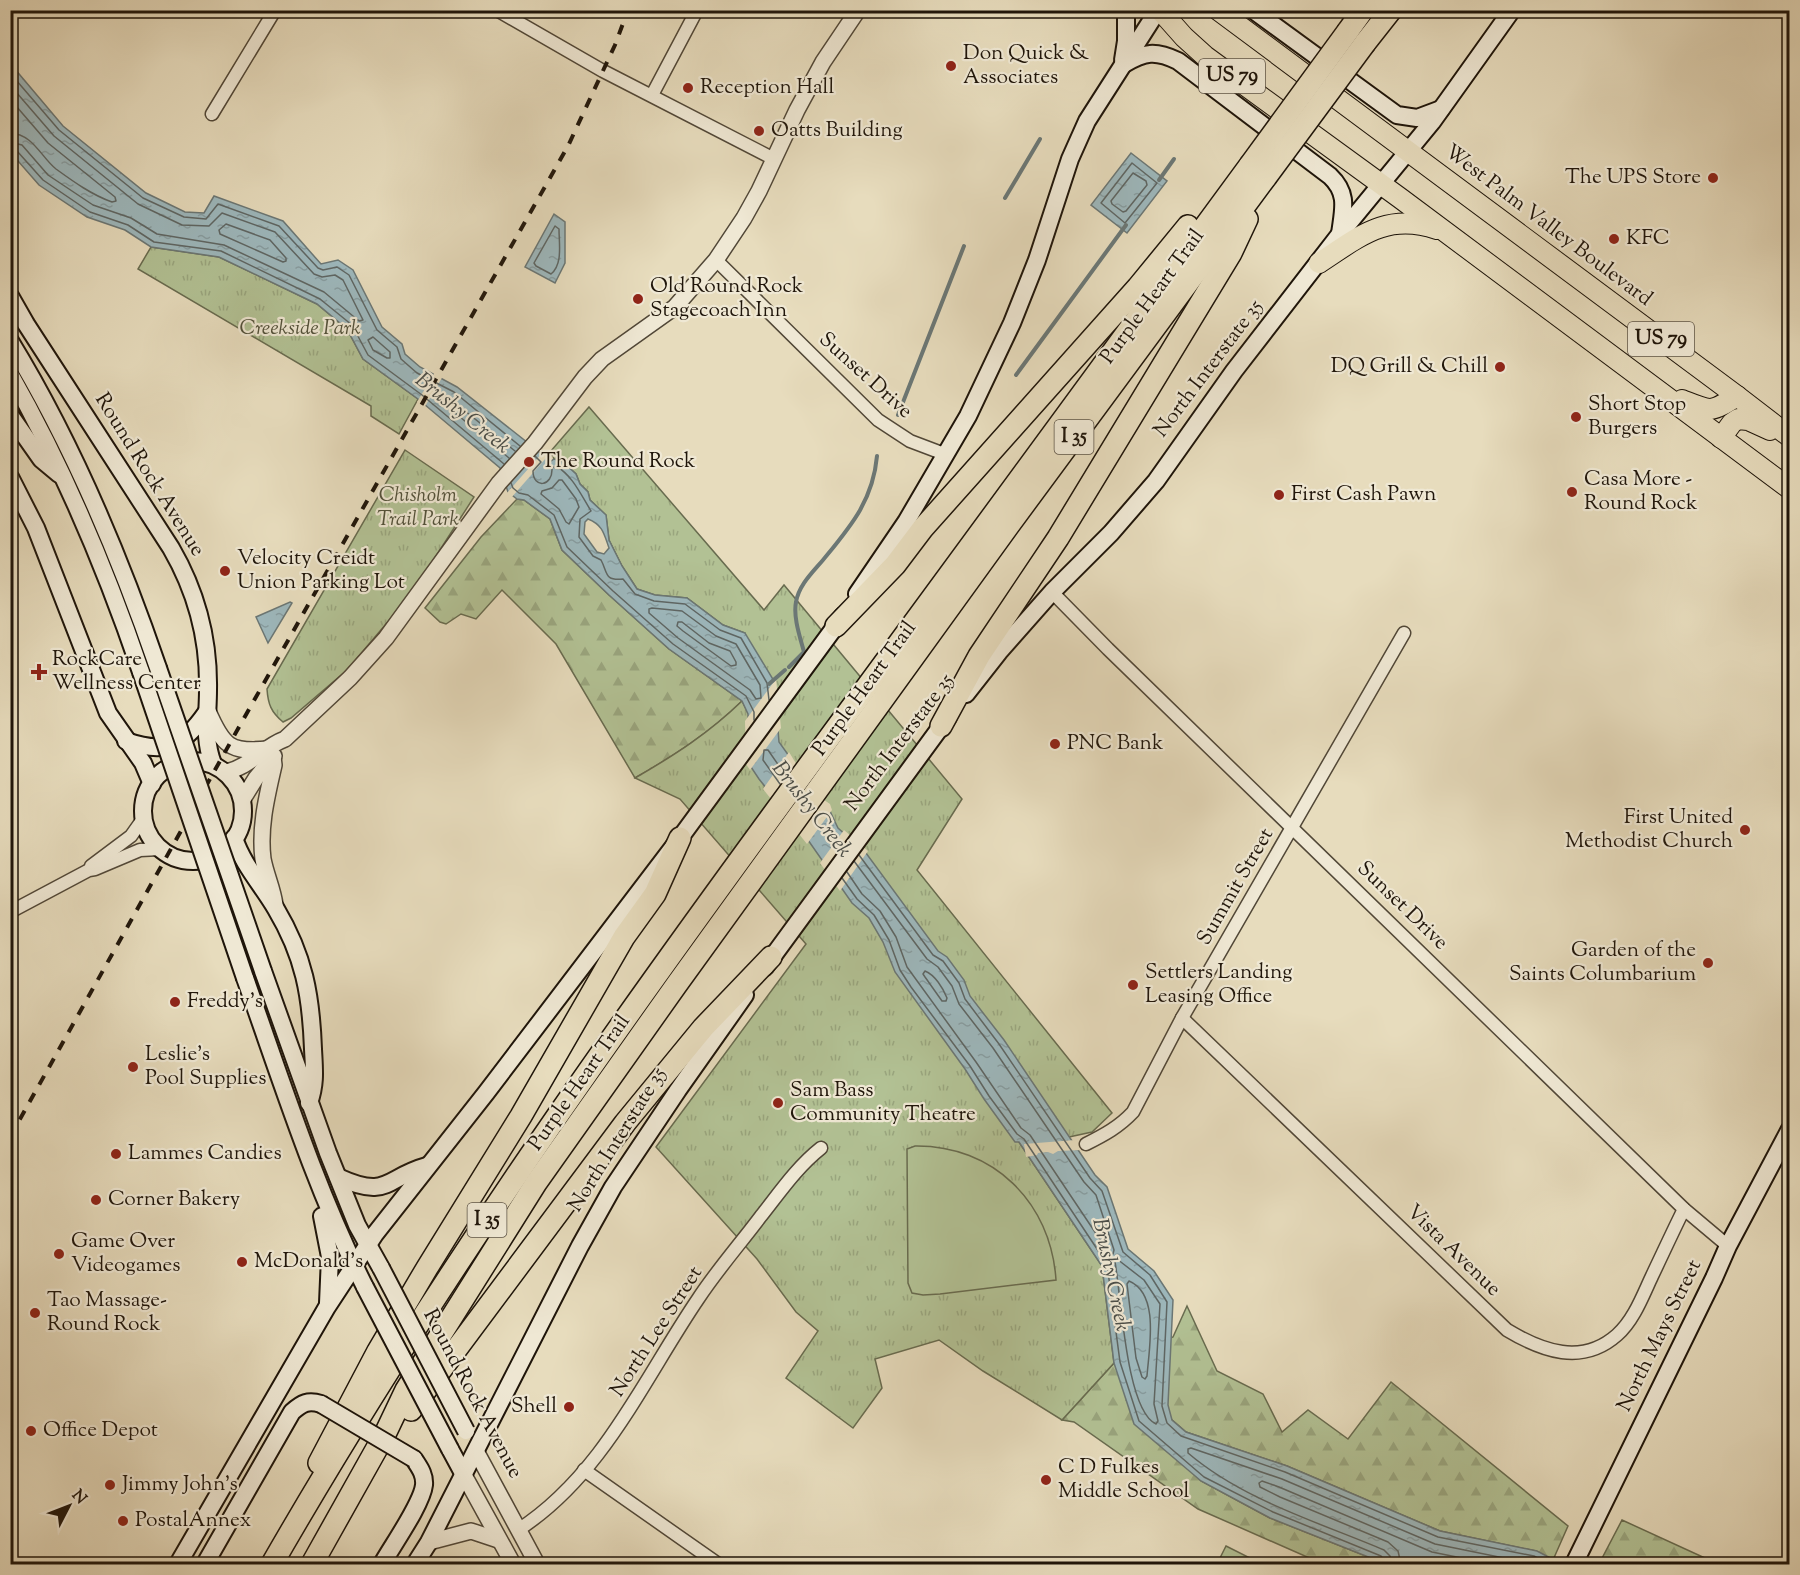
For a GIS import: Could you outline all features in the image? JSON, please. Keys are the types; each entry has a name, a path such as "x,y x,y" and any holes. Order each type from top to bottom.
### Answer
{"highway":[{"name":"West Palm Valley Boulevard","path":"1218,10 1276,56 1407,150 1790,438"},
{"name":"Purple Heart Trail","path":"312,1564 386,1432 406,1390 536,1183 735,903 1016,516 1258,171 1363,10"},
{"name":"Purple Heart Trail","path":"272,1564 428,1310 530,1154 718,887 872,679 1258,171 1391,10"},
{"name":"US 79","path":"1159,11 1205,57 1381,183 1790,489"},
{"path":"832,631 895,565 923,528 1138,287 1194,219 1258,171"},
{"path":"936,732 979,656 1058,538 1231,253 1258,171"},
{"path":"1319,263 1359,237 1386,225 1400,222 1413,223 1446,232"},
{"path":"1660,391 1704,409 1717,409 1737,396"},
{"path":"1721,438 1738,418 1790,438"},
{"path":"294,1526 322,1455 378,1351 521,1116 624,937 654,894 680,838"},
{"path":"386,1432 405,1418 625,1123 704,1028 774,953"}],"main road":[{"path":"1123,64 1126,10"},
{"path":"1253,10 1397,116 1417,118 1442,109"},
{"name":"North Interstate 35","path":"415,1564 429,1542 580,1246 613,1187 774,953 936,732 999,652 1156,481 1234,371 1340,234 1442,109 1512,10"},
{"path":"178,1564 354,1264 680,838 832,631 906,522 968,416 1012,323 1037,260 1070,159 1087,121 1159,11"},
{"path":"1123,64 1140,55 1150,53 1166,55 1178,61 1330,177 1340,185 1343,194 1340,234"},
{"name":"Round Rock Avenue","path":"10,296 171,548 186,577 195,600 206,645 206,737 219,768"},
{"name":"Round Rock Avenue","path":"10,341 58,427 108,533 158,668 309,1103 357,1225 476,1451"},
{"path":"10,374 63,477 113,593 314,1174 365,1287 464,1475"},
{"path":"10,415 41,459 63,477"},
{"path":"10,477 36,528 108,712 143,764 152,784"},
{"path":"126,741 157,749 171,746 186,738 207,711"},
{"path":"194,761 219,768 237,784 243,799 243,819 234,838 226,848 215,855 196,861 171,857 160,849 148,834 143,819 144,803 152,784 163,772 177,764 194,761"},
{"path":"234,838 243,860 276,908 295,945 308,985 315,1086 309,1103"},
{"name":"North Mays Street","path":"1574,1564 1728,1246 1790,1129"},
{"path":"338,1177 368,1188 381,1187 395,1182 413,1170 428,1166"},
{"path":"314,1174 314,1188 329,1245 330,1278 327,1307"},
{"path":"205,1564 292,1412 301,1404 311,1401 321,1404 414,1459 422,1472 424,1485 419,1500 382,1564"}],"street":[{"path":"212,114 275,10"},
{"path":"497,10 603,71 774,159"},
{"path":"652,95 697,10"},
{"path":"219,768 250,763 281,747 285,739 350,678 386,638 499,483 535,443 585,377 602,359 675,307 716,260 744,219 823,62 858,10"},
{"name":"Sunset Drive","path":"716,260 878,420 910,441 947,455"},
{"name":"Sunset Drive","path":"1052,592 1684,1209 1728,1246"},
{"name":"Summit Street","path":"1086,1144 1107,1134 1133,1112 1182,1018 1404,633"},
{"path":"207,711 215,729 229,745 246,751 271,753"},
{"path":"243,799 271,753"},
{"path":"271,753 274,765 262,822 262,843 267,875 276,908"},
{"path":"89,870 92,865 131,836 143,819"},
{"path":"10,912 89,870 140,850 160,849"},
{"name":"Vista Avenue","path":"1182,1018 1507,1330 1541,1349 1559,1353 1574,1353 1602,1345 1617,1335 1636,1308 1684,1209"},
{"name":"North Lee Street","path":"518,1530 543,1513 584,1470 630,1411 709,1283 799,1168 821,1148"},
{"name":"Round Rock Avenue","path":"476,1451 537,1564"},
{"path":"584,1470 718,1564"},
{"path":"464,1475 513,1564"},
{"path":"429,1542 471,1532 498,1540"}],"green space":[{"name":"Creekside Park","path":"151,247 219,257 317,304 347,329 363,359 418,399 399,434 371,416 371,406 138,269"},
{"path":"589,407 764,610 784,585 962,799 917,870 1112,1113 1092,1132 1069,1137 1019,1142 1102,1266 1114,1363 1062,1420 983,1371 939,1340 875,1359 882,1388 853,1428 786,1378 818,1331 796,1312 757,1259 656,1147 806,944 680,799 635,778 691,743 742,701 748,713 745,633 723,625 687,598 655,595 637,589 609,540 606,515 590,500 588,492 580,484 576,474 563,462 554,459 550,452"},
{"name":"Chisholm Trail Park","path":"405,450 474,497 427,570 397,611 347,670 291,718 283,722 271,707 267,689"},
{"path":"517,499 524,500 550,519 562,550 669,649 742,701 691,743 635,778 556,644 502,590 476,619 461,614 446,624 440,622 425,608 481,537"},
{"path":"915,1146 943,1148 969,1156 993,1167 1013,1183 1030,1203 1043,1226 1052,1252 1056,1280 940,1294 912,1293 908,1283 907,1149"},
{"path":"1187,1306 1217,1371 1263,1394 1282,1432 1308,1410 1348,1439 1391,1382 1568,1526 1553,1560 1536,1551 1440,1531 1287,1466 1186,1432 1172,1420 1126,1400 1201,1481 1270,1518 1386,1564 1323,1564 1198,1509 1074,1422 1062,1420 1114,1363 1173,1337"},
{"path":"1622,1520 1718,1564 1599,1564"},
{"path":"1226,1546 1252,1559 1249,1564 1217,1564"}],"water":[{"name":"Brushy Creek","path":"10,67 14,68 63,126 146,193 185,212 204,213 214,196 283,221 321,264 338,260 353,270 382,327 402,344 405,354 420,367 457,387 551,461 554,459 563,462 576,474 580,484 588,492 590,500 606,515 609,540 637,589 655,595 687,598 723,625 745,633 774,681 779,742 799,770 812,795 828,807 838,828 866,853 938,951 947,957 964,980 970,996 1004,1040 1095,1175 1107,1187 1128,1249 1154,1271 1173,1300 1168,1405 1172,1420 1186,1432 1287,1466 1440,1531 1537,1551 1562,1564 1386,1564 1270,1518 1201,1481 1134,1424 1114,1363 1102,1266 1019,1142 1015,1142 895,972 883,942 869,918 852,903 808,840 749,764 748,714 742,701 669,649 609,595 562,550 550,519 524,500 517,499 508,492 500,468 418,399 363,359 347,329 317,304 219,257 151,247 125,230 87,217 39,185 11,153","holes":["588,519 602,530 609,548 604,554 597,552 584,534 585,522"]},
{"path":"1131,153 1167,181 1127,233 1091,205"},
{"path":"554,214 565,222 565,263 555,283 525,267"},
{"path":"292,603 268,643 256,617"}],"pier":[{"path":"435,372 443,376 424,408 417,402"},
{"path":"544,451 551,457 554,456 549,461 546,458 511,498 506,494"},
{"path":"776,679 781,728 750,770 746,764 745,721"},
{"path":"789,752 814,793 830,804 832,810 807,844 763,789"},
{"path":"844,830 868,851 840,891 820,863"},
{"path":"1075,1140 1082,1150 1058,1151 1053,1154 1038,1153 1026,1157 1024,1144"}],"waterway":[{"path":"1005,198 1040,139"},
{"path":"1159,180 1174,159"},
{"path":"1016,375 1126,225"},
{"path":"898,415 964,246"},
{"path":"789,667 804,652 795,614 800,590 859,512 871,487 877,456"},
{"path":"769,684 785,670"}],"railway":[{"path":"10,1137 568,146 615,45 628,10"}],"place":[{"name":"Don Quick & Associates","path":"951,66"},
{"name":"Reception Hall","path":"688,88"},
{"name":"Oatts Building","path":"759,131"},
{"name":"The UPS Store","path":"1713,178"},
{"name":"KFC","path":"1614,239"},
{"name":"Old Round Rock Stagecoach Inn","path":"638,299"},
{"name":"DQ Grill & Chill","path":"1500,367"},
{"name":"Short Stop Burgers","path":"1576,417"},
{"name":"The Round Rock","path":"529,462"},
{"name":"Casa More - Round Rock","path":"1572,492"},
{"name":"First Cash Pawn","path":"1279,495"},
{"name":"Velocity Creidt Union Parking Lot","path":"225,571"},
{"name":"RockCare Wellness Center","path":"39,672"},
{"name":"PNC Bank","path":"1055,744"},
{"name":"First United Methodist Church","path":"1745,830"},
{"name":"Garden of the Saints Columbarium","path":"1708,963"},
{"name":"Settlers Landing Leasing Office","path":"1133,985"},
{"name":"Freddy's","path":"175,1002"},
{"name":"Leslie's Pool Supplies","path":"133,1067"},
{"name":"Sam Bass Community Theatre","path":"778,1103"},
{"name":"Lammes Candies","path":"116,1154"},
{"name":"Corner Bakery","path":"96,1200"},
{"name":"Game Over Videogames","path":"59,1254"},
{"name":"McDonald's","path":"242,1262"},
{"name":"Tao Massage- Round Rock","path":"35,1313"},
{"name":"Shell","path":"569,1407"},
{"name":"Office Depot","path":"31,1431"},
{"name":"C D Fulkes Middle School","path":"1046,1480"},
{"name":"Jimmy John's","path":"110,1485"},
{"name":"PostalAnnex","path":"123,1521"}]}
